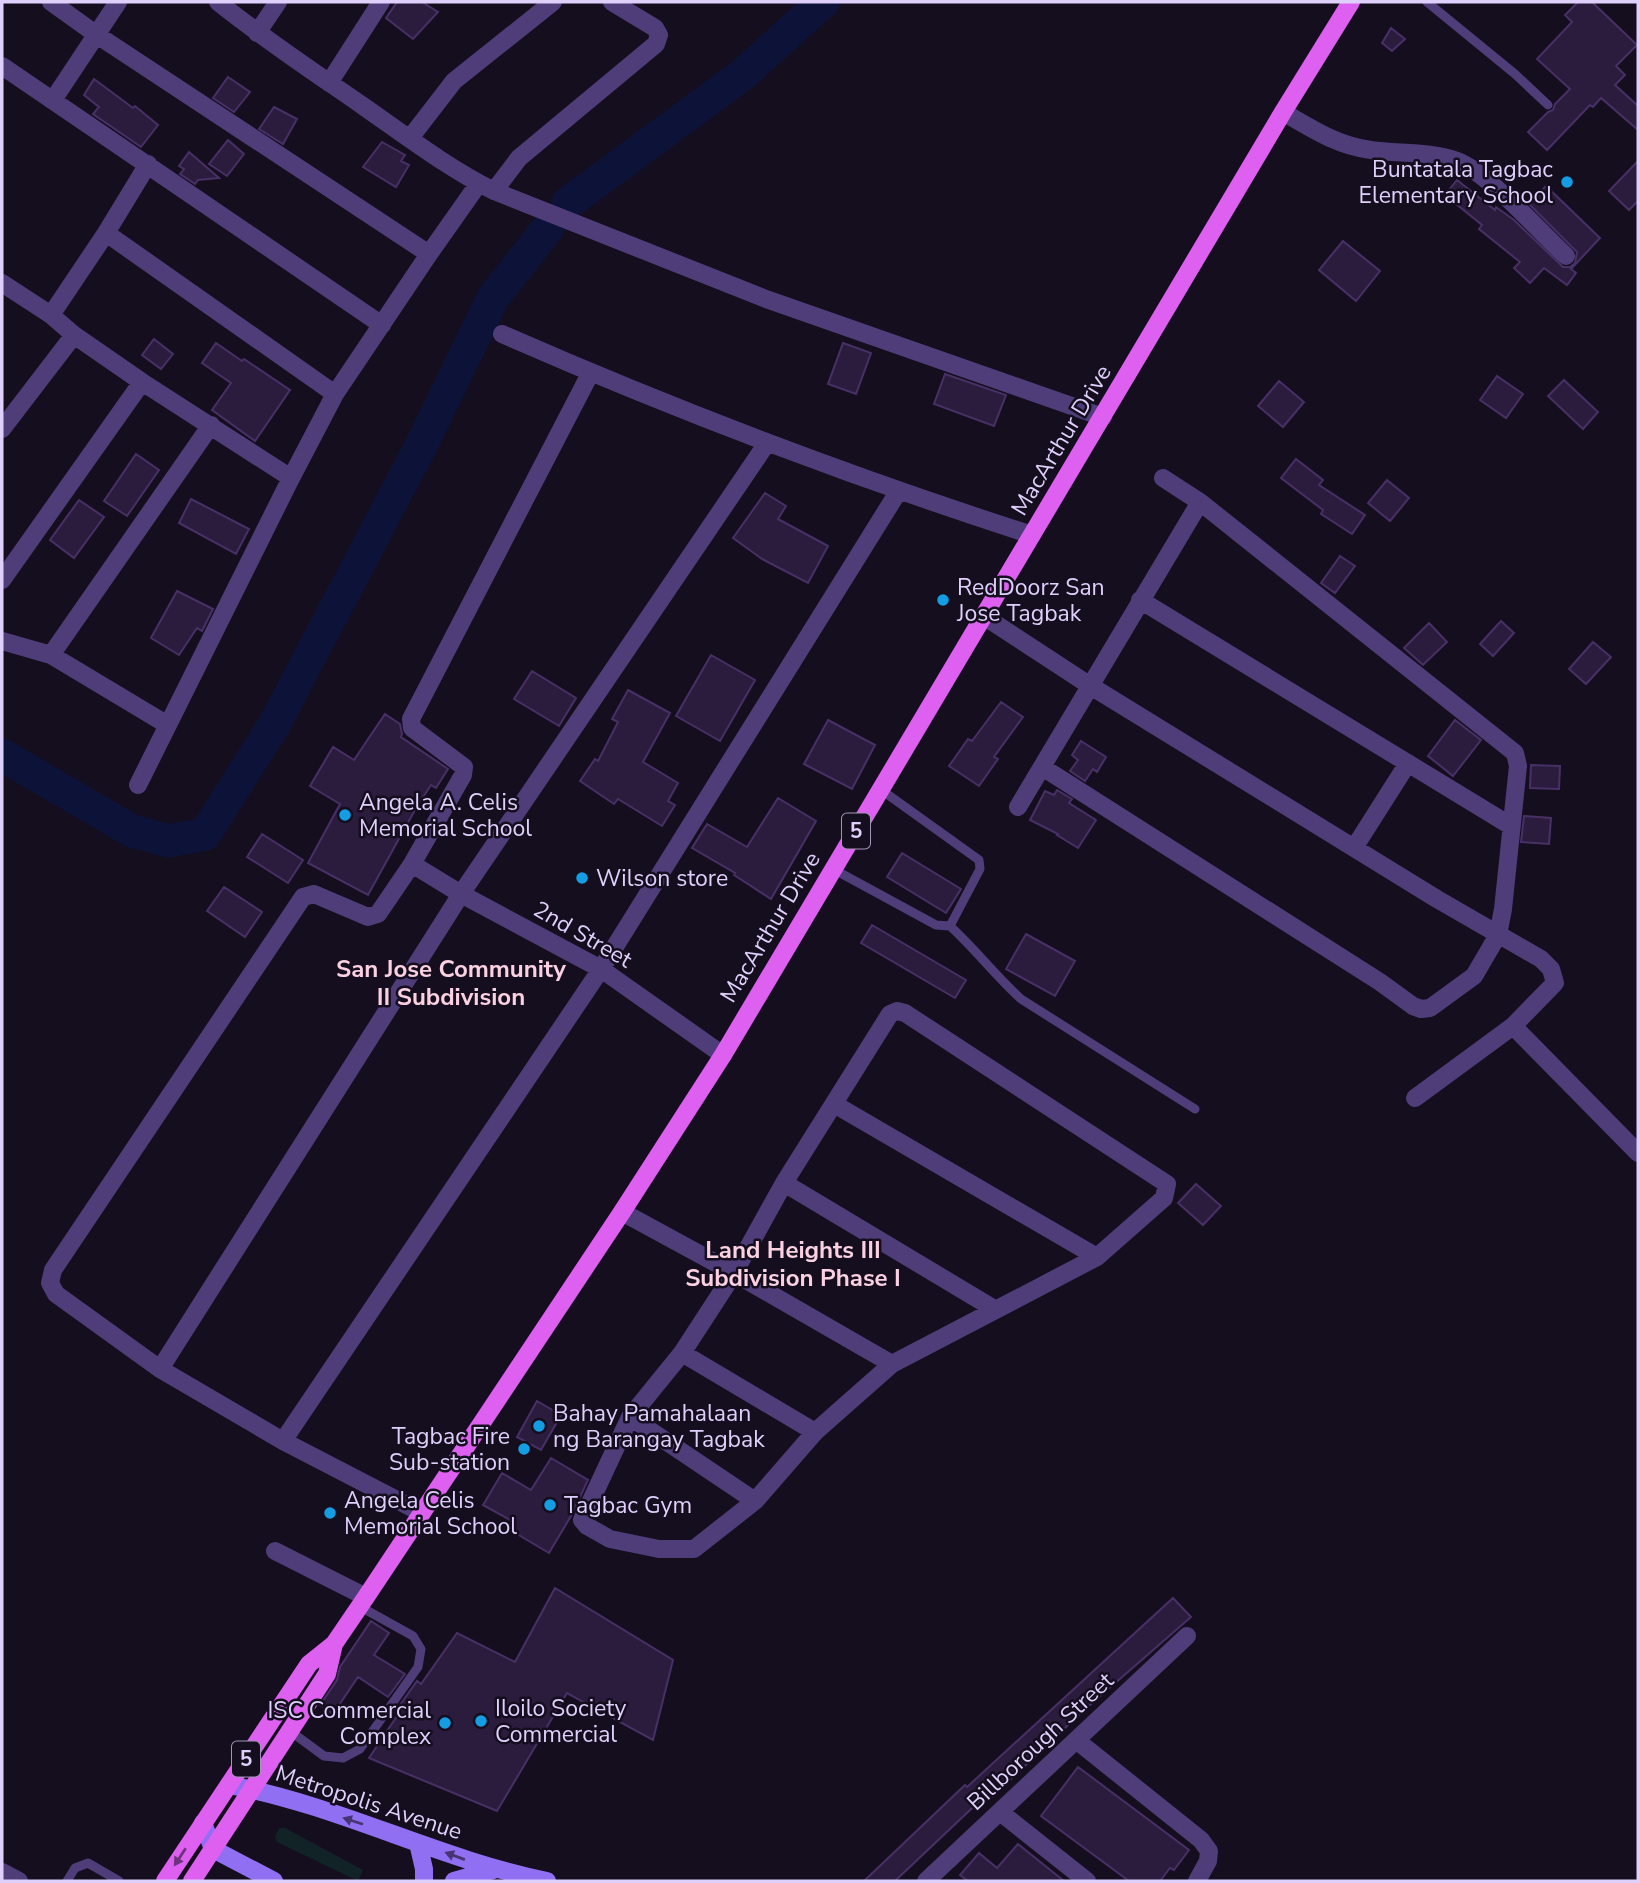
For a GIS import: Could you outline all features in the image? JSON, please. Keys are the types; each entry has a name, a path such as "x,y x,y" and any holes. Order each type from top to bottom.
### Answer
{"main road":[{"name":"MacArthur Drive","path":"165,1881 309,1664 334,1644 363,1602 723,1055 1351,2"},
{"name":"MacArthur Drive","path":"192,1881 327,1674 334,1644"},
{"name":"Metropolis Avenue","path":"229,1784 253,1789 493,1870 547,1881"},
{"path":"203,1823 213,1849 274,1881"},
{"path":"418,1843 424,1881"},
{"name":"Metropolis Avenue","path":"454,1881 493,1870"}],"street":[{"path":"51,2 429,254"},
{"path":"53,100 118,2"},
{"path":"218,2 329,83 487,187 766,299 1103,417"},
{"path":"257,33 278,2"},
{"path":"329,83 381,2"},
{"path":"410,138 454,81 553,2"},
{"path":"138,785 166,724 335,394 429,254 487,187 656,44 659,35 655,28 612,2"},
{"path":"2,66 382,326"},
{"path":"1283,112 1328,138 1346,145 1431,156 1455,160 1466,165 1500,192 1566,256"},
{"path":"51,315 148,164"},
{"path":"106,233 335,394"},
{"path":"2,285 51,315 74,335 142,382 291,478"},
{"path":"502,334 591,373 767,443 898,492 1032,535"},
{"path":"2,429 74,335"},
{"path":"422,1513 283,1441 160,1369 55,1294 50,1283 53,1270 303,897 314,894 368,917 373,916 378,914 412,864 463,775 464,766 412,728 411,719 591,373"},
{"path":"2,580 142,382"},
{"path":"51,655 211,425"},
{"path":"160,1369 461,894 767,443"},
{"path":"1042,766 1421,1009 1430,1008 1474,976 1498,935 1518,766 1515,753 1200,502 1163,478"},
{"path":"283,1441 601,969 898,492"},
{"path":"1018,807 1200,502"},
{"path":"1140,600 1511,826"},
{"path":"985,618 1089,685 1541,960 1554,975 1555,983 1513,1026 1415,1098"},
{"path":"2,641 51,655 166,724"},
{"path":"1354,848 1408,763"},
{"name":"2nd Street","path":"412,864 461,894 601,969 723,1055"},
{"path":"897,1011 905,1013 1167,1184 1164,1198 1097,1257 892,1364 815,1432 755,1501 694,1549 659,1549 610,1539 587,1526 582,1520 630,1418 682,1353 734,1273 783,1183 890,1014 897,1011"},
{"path":"1513,1026 1638,1153"},
{"path":"834,1104 1097,1257"},
{"path":"783,1183 996,1310"},
{"path":"622,1212 892,1364"},
{"path":"682,1353 815,1432"},
{"path":"630,1418 755,1501"},
{"path":"275,1551 363,1602"},
{"name":"Billborough Street","path":"930,1880 1187,1636"},
{"path":"1076,1740 1201,1840 1209,1851 1208,1861 1197,1881"},
{"path":"1000,1812 1087,1881"},
{"path":"2,1872 19,1881"}],"lane":[{"path":"1427,2 1515,74 1548,105"},
{"path":"880,789 979,860 980,869 950,926"},
{"path":"833,869 936,925 950,926 1021,999 1195,1109"},
{"path":"290,1731 324,1756 343,1758 352,1754 360,1749 418,1667 421,1649 413,1636 363,1602"},
{"path":"66,1881 75,1868 88,1863 119,1881"}],"shaded area":[{"path":"279,1828 285,1828 363,1870 358,1881 277,1842 275,1837"}],"building":[{"path":"397,2 422,2 438,12 413,39 386,18"},
{"path":"1578,2 1592,2 1637,45 1616,66 1625,75 1615,85 1638,106 1638,130 1601,98 1593,107 1590,105 1547,150 1528,132 1553,110 1555,104 1570,89 1537,59 1572,22 1565,15"},
{"path":"1391,28 1405,39 1392,51 1382,43"},
{"path":"228,77 250,92 234,112 213,98"},
{"path":"94,79 158,125 141,147 93,114 99,107 84,95"},
{"path":"274,107 297,119 283,144 259,129"},
{"path":"228,140 244,154 227,176 209,164"},
{"path":"382,142 405,155 401,161 409,165 396,187 363,167"},
{"path":"189,152 219,178 198,180 195,184 180,174 184,169 179,166"},
{"path":"1638,161 1638,201 1629,210 1609,191"},
{"path":"1457,180 1495,210 1496,207 1514,220 1563,267 1570,267 1575,263 1577,252 1529,204 1546,186 1600,238 1571,269 1576,273 1567,285 1544,268 1530,283 1514,268 1520,262 1479,229 1482,225 1445,195"},
{"path":"1343,241 1380,271 1356,301 1319,270"},
{"path":"154,339 173,354 161,369 142,355"},
{"path":"216,343 290,390 255,441 212,410 231,383 202,363"},
{"path":"843,343 871,353 856,394 828,384"},
{"path":"945,374 1006,395 994,426 934,404"},
{"path":"1497,376 1523,394 1506,418 1480,400"},
{"path":"1564,380 1598,412 1583,429 1548,396"},
{"path":"1279,381 1304,402 1283,427 1258,406"},
{"path":"136,454 159,470 127,516 104,501"},
{"path":"1296,459 1323,480 1319,485 1365,515 1352,534 1321,514 1323,510 1281,478"},
{"path":"1387,480 1409,498 1390,521 1368,503"},
{"path":"765,493 786,506 778,519 828,546 808,583 762,559 733,538"},
{"path":"191,499 249,529 236,554 179,523"},
{"path":"79,500 104,517 74,558 50,540"},
{"path":"1340,556 1355,566 1335,593 1321,583"},
{"path":"177,591 213,609 202,631 197,628 179,655 151,638"},
{"path":"1501,621 1514,633 1493,656 1480,644"},
{"path":"1429,623 1447,642 1423,665 1404,648"},
{"path":"1593,642 1611,657 1586,684 1569,669"},
{"path":"711,655 755,680 720,741 676,716"},
{"path":"532,671 576,698 559,726 514,699"},
{"path":"628,690 670,713 643,762 678,783 668,801 675,805 662,826 618,799 614,804 580,781 595,759 598,761 618,722 612,719"},
{"path":"1001,702 1023,717 994,757 998,759 979,786 949,766 968,739 972,741"},
{"path":"385,714 400,724 401,737 448,769 436,788 431,785 416,808 368,895 308,863 340,804 310,786 333,747 354,760"},
{"path":"828,720 875,745 852,789 804,764"},
{"path":"1455,720 1481,740 1453,776 1428,756"},
{"path":"1081,741 1106,757 1097,772 1093,769 1085,781 1070,771 1078,760 1072,755"},
{"path":"1531,765 1560,766 1559,789 1530,788"},
{"path":"1057,790 1072,799 1069,803 1096,820 1078,848 1030,820 1045,791 1054,795"},
{"path":"778,798 816,821 771,899 734,875 735,873 692,848 707,824 747,847"},
{"path":"1524,816 1551,818 1549,844 1521,842"},
{"path":"262,834 303,860 288,883 247,857"},
{"path":"902,853 961,889 946,913 887,877"},
{"path":"224,887 262,912 245,937 207,911"},
{"path":"872,925 966,980 955,998 861,943"},
{"path":"1026,934 1075,961 1055,996 1006,969"},
{"path":"1196,1184 1221,1206 1203,1225 1178,1203"},
{"name":"Bahay Pamahalaan ng Barangay Tagbak","path":"537,1401 561,1415 541,1450 517,1437"},
{"name":"Tagbac Gym","path":"551,1458 588,1480 549,1553 507,1528 512,1521 483,1505 502,1473 531,1490"},
{"path":"555,1588 673,1660 653,1740 567,1693 497,1811 369,1758 403,1707 400,1705 417,1681 421,1684 457,1633 515,1662"},
{"path":"1173,1598 1191,1617 1082,1712 991,1798 987,1794 895,1881 864,1881 965,1785 967,1787"},
{"path":"371,1621 389,1633 374,1655 405,1674 388,1697 358,1677 333,1714 320,1705 337,1680 340,1667"},
{"path":"1078,1767 1189,1850 1174,1870 1170,1868 1160,1881 1129,1881 1041,1816"},
{"path":"1018,1844 1064,1881 968,1881 960,1875 979,1853 997,1868"}],"waterway":[{"path":"568,203 742,75 823,2"},
{"path":"2,755 132,831 169,841 205,834 274,725 421,446 493,298 548,228"}],"place":[{"name":"Buntatala Tagbac Elementary School","path":"1567,182"},
{"name":"RedDoorz San Jose Tagbak","path":"943,600"},
{"name":"Angela A. Celis Memorial School","path":"345,815"},
{"name":"Wilson store","path":"582,878"},
{"name":"Bahay Pamahalaan ng Barangay Tagbak","path":"539,1426"},
{"name":"Tagbac Fire Sub-station","path":"524,1449"},
{"name":"Tagbac Gym","path":"550,1505"},
{"name":"Angela Celis Memorial School","path":"330,1513"},
{"name":"Iloilo Society Commercial","path":"481,1721"},
{"name":"ISC Commercial Complex","path":"445,1723"}],"district":[{"name":"San Jose Community II Subdivision","path":"451,983"},
{"name":"Land Heights III Subdivision Phase I","path":"793,1264"}]}
